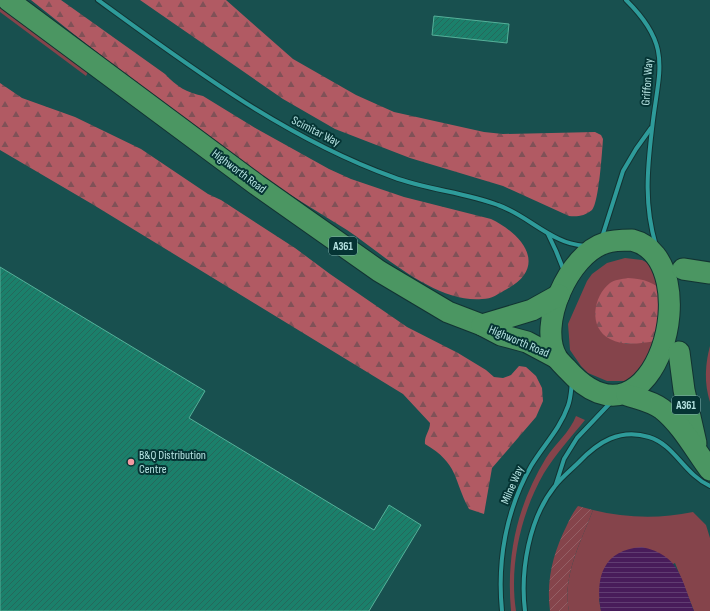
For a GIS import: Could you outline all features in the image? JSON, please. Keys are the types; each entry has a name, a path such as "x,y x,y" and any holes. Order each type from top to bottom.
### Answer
{"main road":[{"name":"Highworth Road","path":"8,0 125,88 366,262 448,312 482,324 501,335 527,342 557,358"},
{"path":"622,395 593,389 573,376 557,358 553,345 551,321 563,287 575,266 596,247 605,242 632,240 656,246 674,259 682,269 690,288"},
{"path":"682,269 710,273"},
{"name":"Highworth Road","path":"482,324 532,310 563,287"},
{"name":"A361","path":"622,395 643,391 653,384 664,373 682,345 684,390 705,463"},
{"name":"A361","path":"622,395 647,401 661,409 680,428 705,463"}],"street":[{"name":"Scimitar Way","path":"98,0 213,81 264,115 295,132 392,177 498,205 519,214 547,233 567,243 596,247"},
{"name":"Griffon Way","path":"626,0 647,24 653,34 658,52 660,72 652,128 647,200 650,227 656,246"},
{"name":"Griffon Way","path":"596,247 609,219 623,170 636,149 652,128"},
{"name":"Scimitar Way","path":"547,233 556,251 563,287"},
{"name":"Milne Way","path":"502,611 502,554 514,502 531,466 564,416 570,400 573,376"},
{"path":"525,611 525,570 532,536 542,508 555,486 564,460 577,438 622,395"},
{"path":"555,486 596,445 620,436 635,435 649,437 666,446 693,476 710,486"}],"shaded area":[{"path":"0,7 88,72 86,76 0,12"},
{"path":"625,258 642,260 661,270 656,359 626,381 607,381 588,373 570,350 568,324 587,281 592,274 607,263","holes":["595,313 656,341 626,344 601,331"]},
{"path":"710,346 710,402 706,374"},
{"path":"576,416 585,420 544,473 523,522 514,576 516,611 511,611 510,570 512,551 521,513 536,476 546,458 566,433"},
{"path":"578,506 593,510 570,572 568,585 569,611 550,611 549,588 554,556 562,535"},
{"path":"593,510 618,515 643,517 668,516 693,512 706,525 710,538 710,611 694,611 675,563 599,599 601,611 569,611 568,585 570,572"},
{"path":"642,547 655,551 672,562 682,579 694,611 601,611 599,587 605,567 618,553 629,549"}],"green space":[{"path":"31,0 61,0 165,74 182,88 203,96 257,129 329,169 351,179 404,197 491,219 502,225 521,242 529,261 527,270 520,280 495,296 486,299 464,298 428,286 394,264 347,230 267,180 112,64"},
{"path":"140,0 226,0 293,59 356,95 394,112 484,132 503,134 595,132 601,135 603,139 597,197 592,210 584,215 569,216 503,186 410,158 335,129 283,99"},
{"path":"0,83 22,98 75,117 141,149 208,194 221,200 295,248 407,327 458,353 486,370 494,377 503,378 511,375 519,366 526,367 536,376 542,388 543,401 536,417 492,468 484,514 469,509 450,465 436,451 425,444 425,438 430,423 403,394 92,204 0,150"},
{"path":"628,278 649,282 665,294 656,341 633,344 621,343 610,339 603,334 598,327 595,312 604,289 616,280"}],"building":[{"path":"434,16 509,24 507,43 432,35"},
{"name":"B&Q Distribution Centre","path":"0,267 205,391 189,418 374,530 389,505 421,525 369,611 0,611"}],"place":[{"name":"B&Q Distribution Centre","path":"131,462"}]}
